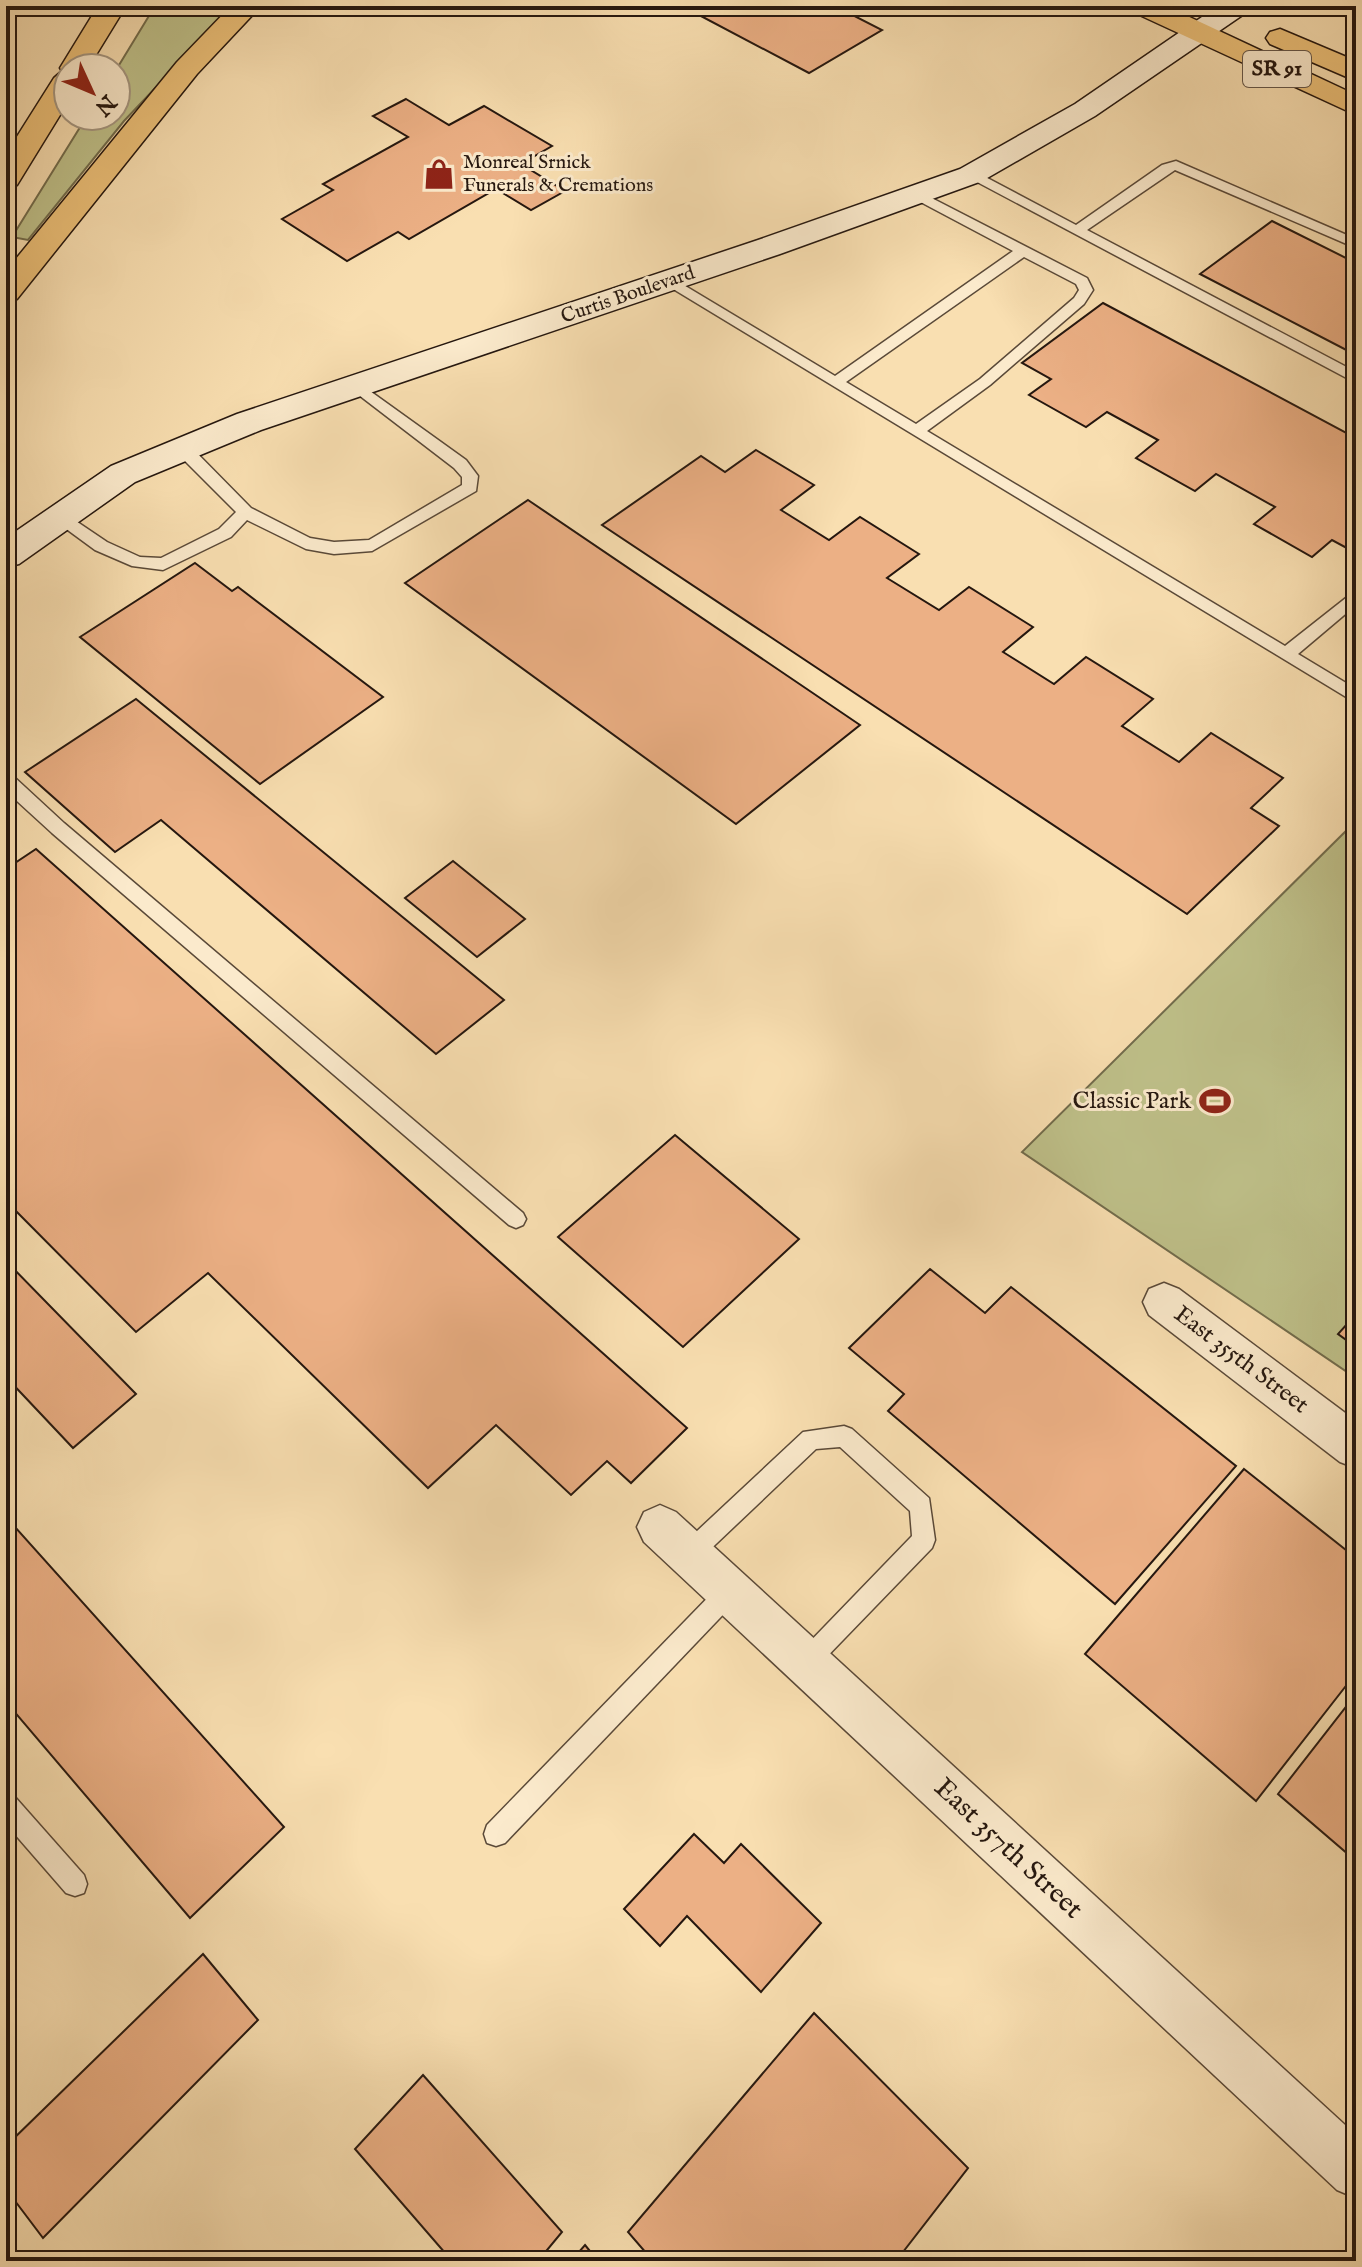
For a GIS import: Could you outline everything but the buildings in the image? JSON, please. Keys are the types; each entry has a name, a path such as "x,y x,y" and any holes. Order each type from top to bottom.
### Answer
{"main road":[{"path":"84,52 112,6"},
{"path":"6,292 187,68 247,6"},
{"name":"SR 91","path":"1143,6 1218,14 1356,72"},
{"name":"SR 91","path":"1218,14 1356,106"},
{"path":"6,179 52,104"}],"street":[{"name":"Curtis Boulevard","path":"6,555 123,474 249,422 971,175 1085,110 1218,14"},
{"name":"East 355th Street","path":"1164,1302 1356,1447"},
{"name":"East 357th Street","path":"674,1540 1356,2171"}],"lane":[{"path":"1077,231 1167,168 1176,165 1356,244"},
{"path":"971,175 1356,378"},
{"path":"916,432 985,382 1079,301 1086,290 1082,281 918,195"},
{"path":"835,383 1023,251"},
{"path":"667,281 1356,697"},
{"path":"183,449 245,512 306,543 334,548 372,545 470,487 470,476 460,464 356,386"},
{"path":"58,517 101,546 138,562 163,564 225,533 245,512"},
{"path":"1285,655 1356,596"},
{"path":"6,780 58,828 516,1219"},
{"path":"674,1540 811,1439 844,1436 869,1456 921,1506 924,1540 806,1662"},
{"path":"496,1834 730,1591"},
{"path":"6,1806 75,1884"}],"path":[{"path":"1324,6 1356,21"}],"green space":[{"path":"155,6 233,6 132,113 132,52 127,52"},
{"path":"77,132 115,132 28,240 12,237"},
{"name":"Classic Park","path":"1356,821 1356,1378 1022,1152"}],"place":[{"name":"Monreal Srnick Funerals & Cremations","path":"439,174"},
{"name":"Classic Park","path":"1215,1101"}]}
